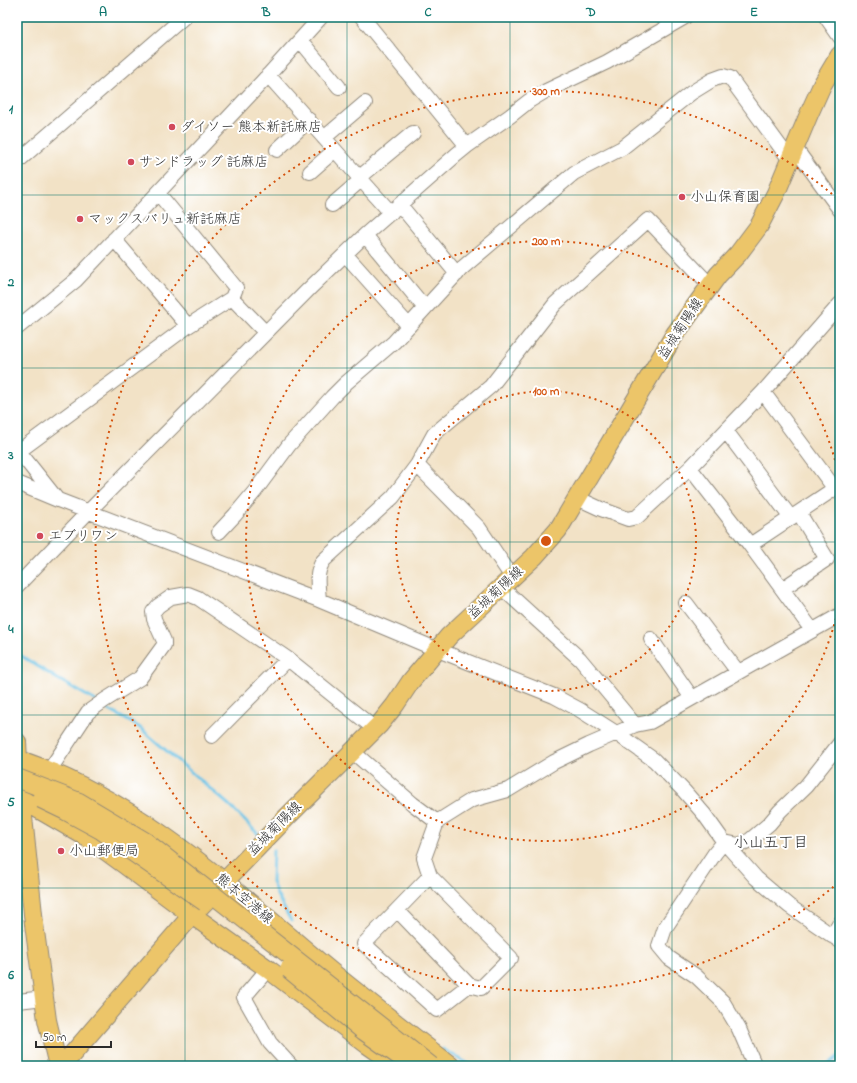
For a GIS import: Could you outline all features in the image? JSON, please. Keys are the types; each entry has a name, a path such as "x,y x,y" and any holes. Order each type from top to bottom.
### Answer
{"main road":[{"name":"益城菊陽線","path":"62,1066 192,915 375,729 395,705 411,681 450,636 534,557 558,530 675,334 710,285 738,254 759,226 776,193 822,85 840,55"},
{"name":"熊本空港線","path":"18,753 49,771 85,787 159,832 224,882 327,968 451,1066"},
{"name":"熊本空港線","path":"18,753 18,795 34,924 47,1020 58,1066"},
{"name":"熊本空港線","path":"17,778 79,802 146,842 431,1066"},
{"name":"熊本空港線","path":"18,795 32,794 66,811 101,830 142,858 232,922 364,1031 413,1066"},
{"path":"18,795 88,838 126,865 398,1066"}],"street":[{"path":"17,162 184,17"},
{"path":"17,328 76,280 321,17"},
{"path":"362,17 467,146"},
{"path":"17,586 264,333 365,235 467,146 529,101 544,92 607,62 685,17"},
{"path":"826,17 840,37"},
{"path":"300,40 340,87"},
{"path":"268,75 361,178 395,209 457,274"},
{"path":"219,532 255,491 289,445 332,397 394,342 461,269 574,173 622,148 691,93 712,80 723,76 730,78 840,210"},
{"path":"324,138 365,103"},
{"path":"277,150 309,120"},
{"path":"332,205 413,132"},
{"path":"310,172 335,150"},
{"path":"58,500 18,450 188,326 232,298 236,288 158,193"},
{"path":"319,600 317,575 323,561 393,497 417,465 434,434 491,386 554,304 648,220 710,285"},
{"path":"365,235 425,308"},
{"path":"114,239 188,326"},
{"path":"345,254 409,326"},
{"path":"232,298 263,330 264,333"},
{"path":"577,498 628,519 636,517 690,468 726,431 763,392 840,304"},
{"path":"750,545 838,487 763,392"},
{"path":"726,431 795,515 827,559 782,589"},
{"path":"417,465 480,528 507,582 580,659 635,725"},
{"path":"690,468 750,545 812,630"},
{"path":"17,483 319,600 438,650 554,696 580,710 616,733 654,760 704,814 724,842 756,878 789,906 836,939 840,923"},
{"path":"49,771 88,712 140,678 164,645 164,641 154,619 153,612 158,606 171,597 188,594 198,598 288,659 375,729"},
{"path":"686,603 707,624 738,672"},
{"path":"397,910 469,985 481,988 511,958 430,876 424,858 437,822 472,800 508,790 554,762 635,725 650,722 840,615"},
{"path":"651,639 692,698"},
{"path":"212,736 288,659"},
{"path":"724,842 740,845 755,836 769,824 806,786 840,743"},
{"path":"353,752 413,804 437,822"},
{"path":"724,842 665,928 659,946 669,958 696,976 723,1002 739,1029 755,1066"},
{"path":"430,876 364,944 437,1010 469,985"},
{"path":"268,969 244,997 270,1043 290,1066"},
{"path":"17,1000 44,998"}],"waterway":[{"path":"20,655 96,701"},
{"path":"102,706 139,727 229,805 258,834"},
{"path":"273,850 272,882 291,921"},
{"path":"443,1049 472,1066"},
{"path":"827,1066 840,1055"}],"place":[{"name":"ダイソー 熊本新託麻店","path":"172,127"},
{"name":"サンドラッグ 託麻店","path":"131,162"},
{"name":"小山保育園","path":"682,197"},
{"name":"マックスバリュ新託麻店","path":"80,219"},
{"name":"エブリワン","path":"40,536"},
{"name":"小山郵便局","path":"61,851"}],"district":[{"name":"小山五丁目","path":"771,843"}]}
